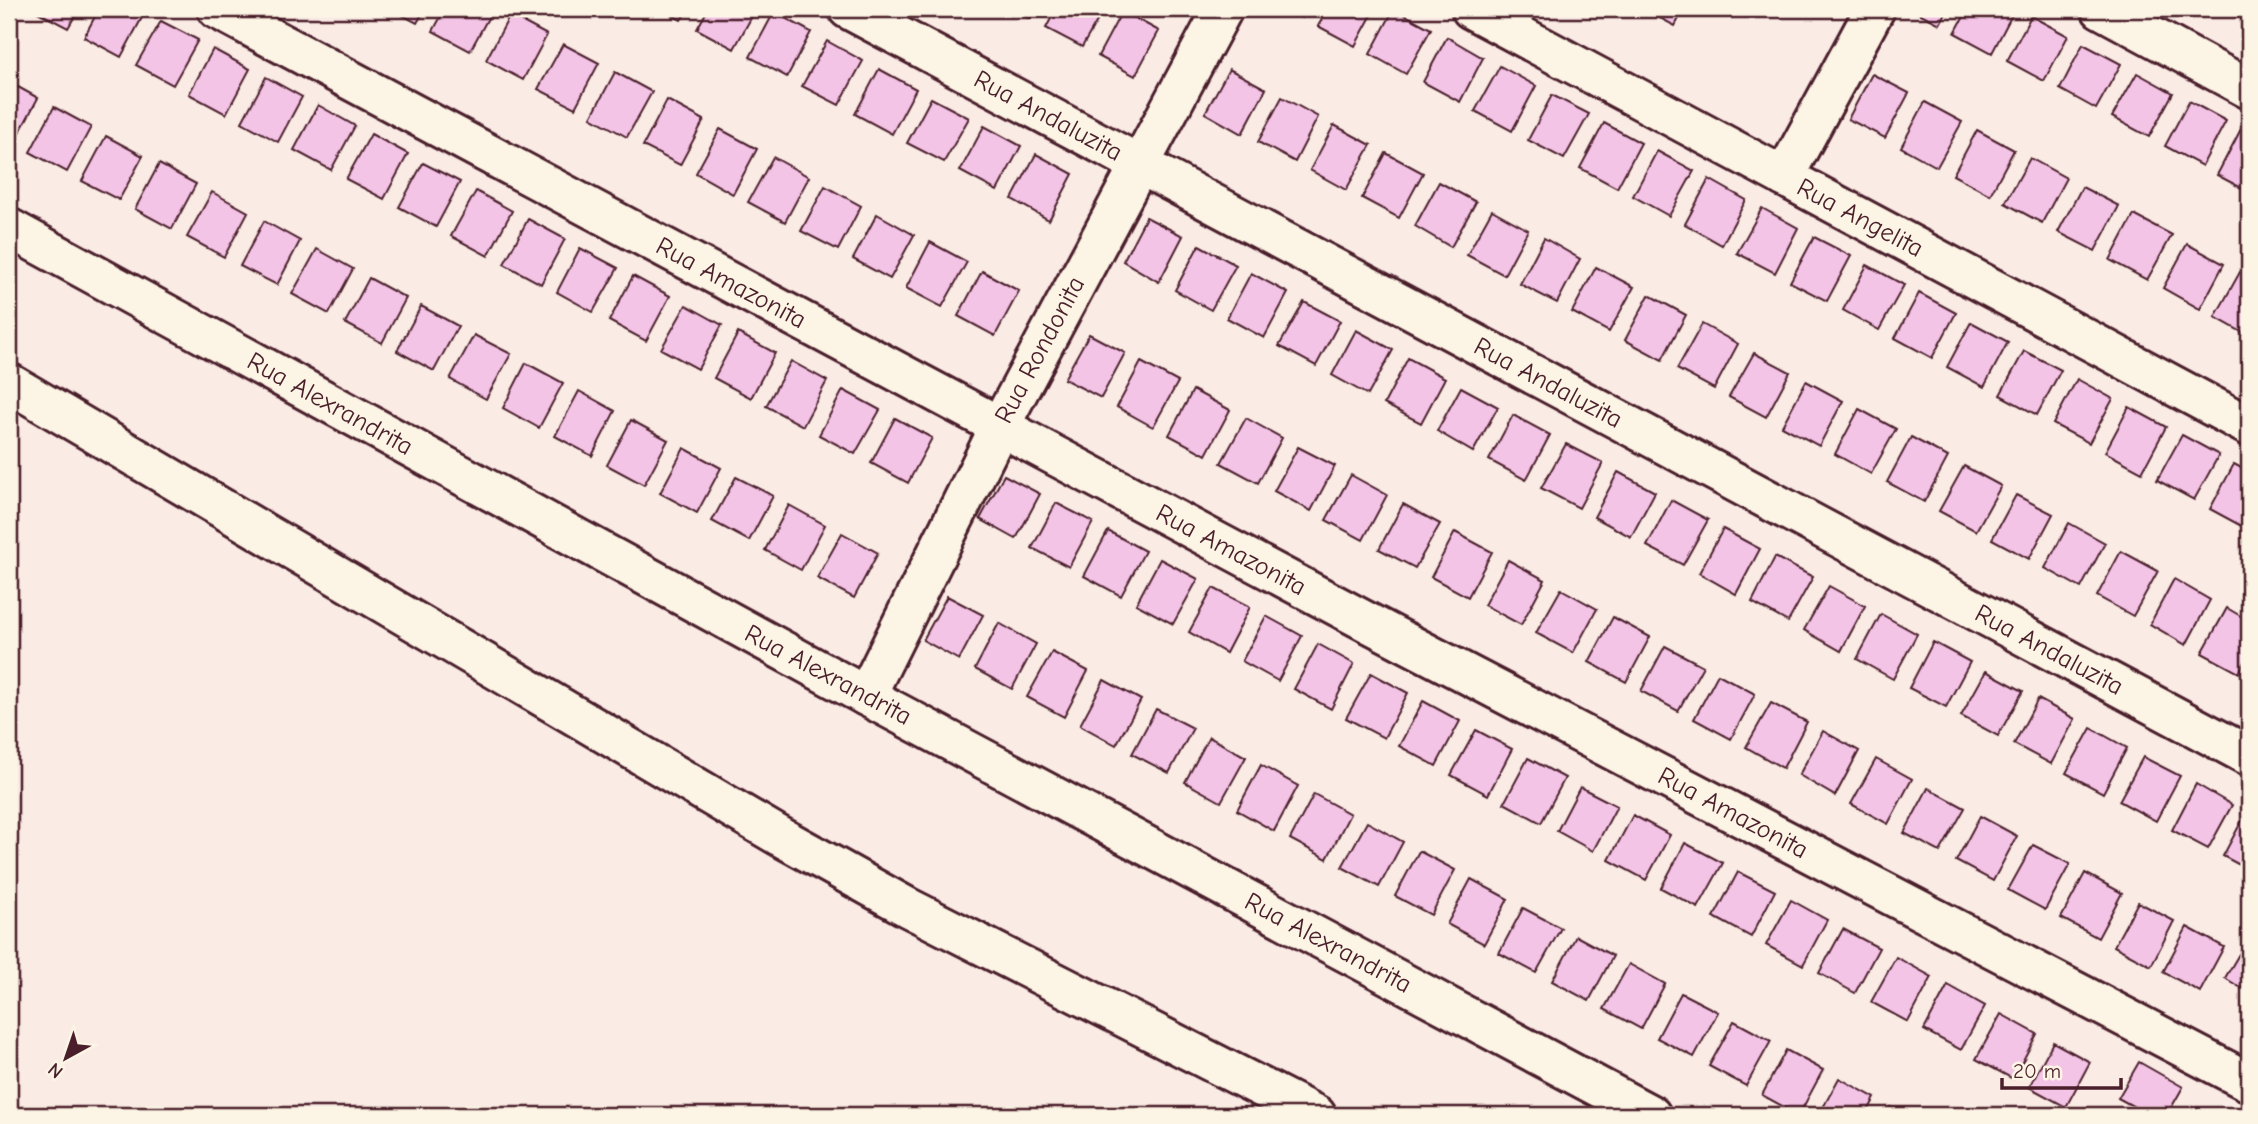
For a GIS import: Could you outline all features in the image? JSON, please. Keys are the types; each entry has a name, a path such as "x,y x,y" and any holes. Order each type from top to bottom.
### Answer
{"street":[{"name":"Rua Amazonita","path":"217,9 1367,622 2249,1082"},
{"name":"Rua Andaluzita","path":"848,9 2249,756"},
{"name":"Rua Rondonita","path":"866,696 1000,426 1223,9"},
{"name":"Rua Angelita","path":"1471,9 2249,426"},
{"path":"1784,177 1875,9"},
{"path":"2101,9 2249,89"},
{"name":"Rua Alexrandrita","path":"9,228 866,696 1651,1115"},
{"path":"9,383 781,837 907,906 1316,1115"}],"building":[{"path":"32,9 79,9 68,28"},
{"path":"99,9 140,9 145,12 121,57 84,37"},
{"path":"391,9 425,9 417,23"},
{"path":"445,9 493,9 470,51 433,31"},
{"path":"661,9 688,9 681,20"},
{"path":"708,9 756,9 734,49 697,29"},
{"path":"1011,9 1035,9 1030,19"},
{"path":"1056,9 1104,9 1082,47 1046,28"},
{"path":"1286,9 1307,9 1302,18"},
{"path":"1328,9 1375,9 1355,46 1318,26"},
{"path":"1394,9 1431,29 1406,74 1370,54"},
{"path":"1643,9 1684,9 1675,26"},
{"path":"1911,9 1948,9 1940,24"},
{"path":"1968,9 2015,9 1992,53 1955,33"},
{"path":"1122,11 1159,31 1135,76 1098,56"},
{"path":"774,12 811,32 787,77 750,57"},
{"path":"510,15 547,35 523,80 486,60"},
{"path":"2031,16 2068,36 2044,81 2007,61"},
{"path":"161,21 198,40 173,85 136,65"},
{"path":"1447,37 1483,58 1460,102 1423,82"},
{"path":"827,41 863,61 839,105 802,86"},
{"path":"563,44 599,63 575,108 538,89"},
{"path":"2083,44 2121,64 2096,109 2060,89"},
{"path":"213,49 250,69 226,114 189,94"},
{"path":"1500,66 1536,86 1512,131 1475,111"},
{"path":"879,69 916,89 892,134 855,114"},
{"path":"1229,69 1266,89 1242,134 1205,113"},
{"path":"615,72 652,92 627,137 591,117"},
{"path":"2137,73 2173,93 2149,137 2112,117"},
{"path":"1872,74 1909,93 1885,138 1848,119"},
{"path":"266,77 302,97 278,142 242,122"},
{"path":"9,82 38,98 14,143 9,140"},
{"path":"1552,95 1589,114 1564,159 1528,140"},
{"path":"1282,97 1318,117 1295,162 1258,142"},
{"path":"931,98 969,118 944,162 907,143"},
{"path":"667,100 704,120 680,165 643,146"},
{"path":"2189,101 2226,121 2202,166 2165,146"},
{"path":"1925,102 1962,122 1937,167 1901,147"},
{"path":"318,105 355,126 331,170 294,150"},
{"path":"54,107 91,127 67,172 30,152"},
{"path":"1604,123 1641,143 1617,188 1580,168"},
{"path":"1334,125 1371,145 1346,190 1310,170"},
{"path":"984,126 1021,146 997,191 960,171"},
{"path":"720,129 757,149 733,194 696,173"},
{"path":"2241,129 2249,134 2249,192 2217,175"},
{"path":"1977,130 2014,150 1990,195 1953,175"},
{"path":"371,134 408,154 384,199 346,179"},
{"path":"106,136 143,156 119,200 82,181"},
{"path":"1657,151 1694,171 1669,216 1633,196"},
{"path":"1386,153 1423,173 1399,218 1362,198"},
{"path":"1036,154 1073,174 1049,220 1012,199"},
{"path":"773,157 809,177 785,222 748,202"},
{"path":"2030,158 2066,178 2042,223 2005,203"},
{"path":"423,163 460,182 436,227 399,207"},
{"path":"159,164 196,184 172,229 135,209"},
{"path":"1709,179 1746,200 1722,245 1685,224"},
{"path":"1439,182 1476,202 1451,247 1415,226"},
{"path":"825,186 861,206 838,250 801,231"},
{"path":"2082,187 2119,206 2095,251 2058,232"},
{"path":"476,191 512,211 488,256 451,236"},
{"path":"212,192 248,212 224,257 187,237"},
{"path":"1762,208 1798,228 1775,273 1737,253"},
{"path":"1492,210 1528,230 1504,275 1467,255"},
{"path":"877,214 914,235 890,279 853,259"},
{"path":"2134,215 2172,235 2147,280 2110,260"},
{"path":"1146,217 1183,236 1159,282 1123,261"},
{"path":"528,219 565,239 541,284 504,264"},
{"path":"264,221 300,241 277,285 240,266"},
{"path":"1814,237 1851,256 1827,301 1790,282"},
{"path":"1544,238 1580,259 1557,303 1520,284"},
{"path":"930,242 967,262 942,307 906,288"},
{"path":"2187,244 2224,264 2200,309 2163,288"},
{"path":"1199,245 1236,265 1211,310 1175,290"},
{"path":"580,248 618,268 593,312 557,292"},
{"path":"317,249 353,269 329,314 292,294"},
{"path":"1867,265 1904,285 1879,330 1843,310"},
{"path":"1596,267 1634,287 1609,332 1572,312"},
{"path":"982,271 1019,291 995,336 958,316"},
{"path":"2240,272 2249,277 2249,336 2215,317"},
{"path":"1251,273 1288,293 1264,338 1227,318"},
{"path":"633,276 670,296 646,341 609,321"},
{"path":"369,278 406,298 382,343 345,323"},
{"path":"1919,293 1956,313 1932,358 1895,338"},
{"path":"1649,295 1686,315 1662,360 1625,340"},
{"path":"1304,302 1340,321 1316,366 1279,346"},
{"path":"686,305 722,325 698,369 661,349"},
{"path":"421,306 458,326 434,371 397,351"},
{"path":"1971,322 2008,342 1984,387 1947,367"},
{"path":"1702,324 1738,344 1714,389 1677,369"},
{"path":"1356,330 1393,350 1368,395 1332,375"},
{"path":"738,333 775,353 751,398 714,378"},
{"path":"1089,334 1125,353 1101,398 1064,379"},
{"path":"474,335 511,354 486,399 450,379"},
{"path":"2024,351 2061,370 2037,415 2000,395"},
{"path":"1754,353 1790,372 1766,417 1729,397"},
{"path":"1408,358 1445,378 1421,423 1384,404"},
{"path":"791,361 827,381 803,426 766,406"},
{"path":"1141,362 1178,382 1153,427 1117,407"},
{"path":"526,363 563,383 539,428 503,408"},
{"path":"2077,379 2113,399 2089,443 2053,424"},
{"path":"1806,381 1843,401 1819,446 1782,426"},
{"path":"1461,387 1498,407 1473,452 1437,431"},
{"path":"843,390 880,410 855,454 819,435"},
{"path":"1193,390 1230,410 1206,455 1169,435"},
{"path":"579,391 615,411 592,456 555,436"},
{"path":"2129,407 2166,427 2142,472 2105,452"},
{"path":"1859,409 1896,429 1871,474 1835,454"},
{"path":"1513,415 1550,435 1526,480 1489,460"},
{"path":"895,418 932,438 908,483 871,463"},
{"path":"1246,418 1282,438 1258,483 1221,463"},
{"path":"631,420 668,440 644,485 607,465"},
{"path":"2182,435 2219,455 2194,500 2157,480"},
{"path":"1911,437 1948,457 1924,502 1887,482"},
{"path":"1566,444 1603,463 1579,508 1541,488"},
{"path":"1298,447 1335,466 1311,511 1274,491"},
{"path":"684,448 721,468 697,513 660,493"},
{"path":"2234,464 2249,472 2247,529 2210,509"},
{"path":"1964,466 2001,486 1976,531 1939,511"},
{"path":"1618,472 1655,492 1631,537 1594,517"},
{"path":"1004,475 1040,494 1016,539 980,519"},
{"path":"1351,475 1387,495 1363,540 1326,520"},
{"path":"736,477 773,496 749,541 712,521"},
{"path":"2016,495 2053,514 2029,559 1992,539"},
{"path":"1671,500 1708,520 1683,565 1647,546"},
{"path":"1056,503 1093,522 1069,567 1032,548"},
{"path":"1403,504 1440,524 1415,568 1379,549"},
{"path":"789,505 825,525 801,570 765,550"},
{"path":"2069,523 2105,543 2081,588 2045,568"},
{"path":"1723,529 1760,549 1736,594 1699,573"},
{"path":"1108,531 1145,551 1121,596 1084,576"},
{"path":"1455,532 1492,552 1468,597 1431,577"},
{"path":"842,533 878,553 854,598 817,578"},
{"path":"2121,551 2158,571 2133,616 2097,596"},
{"path":"1775,557 1813,577 1788,622 1752,602"},
{"path":"1160,559 1198,579 1173,624 1136,604"},
{"path":"1508,560 1545,580 1521,625 1484,605"},
{"path":"2174,579 2210,600 2186,645 2150,624"},
{"path":"1829,586 1865,606 1841,651 1804,630"},
{"path":"1213,588 1250,607 1226,653 1189,632"},
{"path":"1561,589 1597,609 1573,653 1536,633"},
{"path":"947,596 983,615 959,660 923,640"},
{"path":"2227,608 2249,621 2249,654 2239,673 2202,653"},
{"path":"1881,614 1917,634 1893,679 1857,659"},
{"path":"1266,616 1302,636 1278,681 1242,661"},
{"path":"1613,617 1650,637 1626,682 1589,662"},
{"path":"999,623 1036,644 1012,689 975,669"},
{"path":"1933,642 1970,662 1946,707 1909,688"},
{"path":"1318,644 1354,664 1331,709 1294,689"},
{"path":"1665,646 1703,666 1678,711 1641,691"},
{"path":"1052,652 1088,671 1064,717 1027,697"},
{"path":"1986,671 2023,691 1998,736 1961,716"},
{"path":"1371,673 1408,693 1384,738 1346,718"},
{"path":"1718,674 1755,694 1731,739 1694,719"},
{"path":"1104,680 1141,700 1116,745 1080,725"},
{"path":"2038,699 2075,719 2051,764 2014,744"},
{"path":"1423,701 1460,721 1436,766 1399,746"},
{"path":"1771,703 1807,722 1783,768 1746,747"},
{"path":"1156,709 1193,728 1169,773 1132,754"},
{"path":"2091,728 2127,748 2103,793 2066,773"},
{"path":"1476,730 1512,749 1488,795 1451,775"},
{"path":"1823,731 1859,751 1835,796 1799,775"},
{"path":"1209,737 1246,757 1221,802 1185,782"},
{"path":"2143,757 2180,776 2156,821 2119,801"},
{"path":"1528,758 1565,778 1541,823 1504,803"},
{"path":"1876,759 1912,779 1888,824 1851,804"},
{"path":"1261,765 1298,786 1274,831 1237,810"},
{"path":"2196,784 2232,805 2208,849 2172,830"},
{"path":"1580,787 1617,806 1593,851 1557,831"},
{"path":"1928,788 1965,808 1940,852 1904,833"},
{"path":"1314,794 1350,814 1327,859 1290,839"},
{"path":"2247,811 2249,812 2249,870 2223,856"},
{"path":"1633,815 1670,835 1646,880 1609,860"},
{"path":"1980,816 2017,836 1993,881 1956,861"},
{"path":"1367,822 1403,842 1379,887 1342,867"},
{"path":"1685,843 1723,863 1698,908 1661,888"},
{"path":"2033,845 2070,864 2045,910 2008,890"},
{"path":"1419,851 1455,870 1431,915 1395,896"},
{"path":"1738,872 1775,891 1751,937 1714,917"},
{"path":"2085,873 2122,893 2098,938 2061,918"},
{"path":"1471,879 1508,899 1484,944 1447,924"},
{"path":"1791,900 1827,920 1803,965 1766,945"},
{"path":"2138,902 2174,921 2151,966 2114,946"},
{"path":"1523,908 1561,928 1536,973 1499,953"},
{"path":"2187,927 2224,947 2200,992 2163,972"},
{"path":"1843,929 1879,948 1855,993 1819,973"},
{"path":"1576,936 1613,956 1589,1001 1552,981"},
{"path":"2246,942 2249,945 2249,993 2225,978"},
{"path":"1896,957 1932,977 1908,1022 1871,1002"},
{"path":"1629,964 1665,984 1641,1029 1604,1009"},
{"path":"1948,985 1985,1006 1961,1050 1924,1030"},
{"path":"1681,993 1718,1012 1694,1057 1657,1038"},
{"path":"2001,1014 2037,1034 2013,1079 1976,1059"},
{"path":"1734,1021 1771,1041 1746,1086 1709,1066"},
{"path":"2053,1042 2090,1062 2066,1107 2029,1087"},
{"path":"1786,1050 1823,1070 1799,1115 1762,1095"},
{"path":"2139,1062 2183,1087 2167,1115 2149,1115 2118,1098"},
{"path":"1839,1078 1875,1098 1866,1115 1819,1115"},
{"path":"1891,1107 1907,1115 1886,1115"}]}
